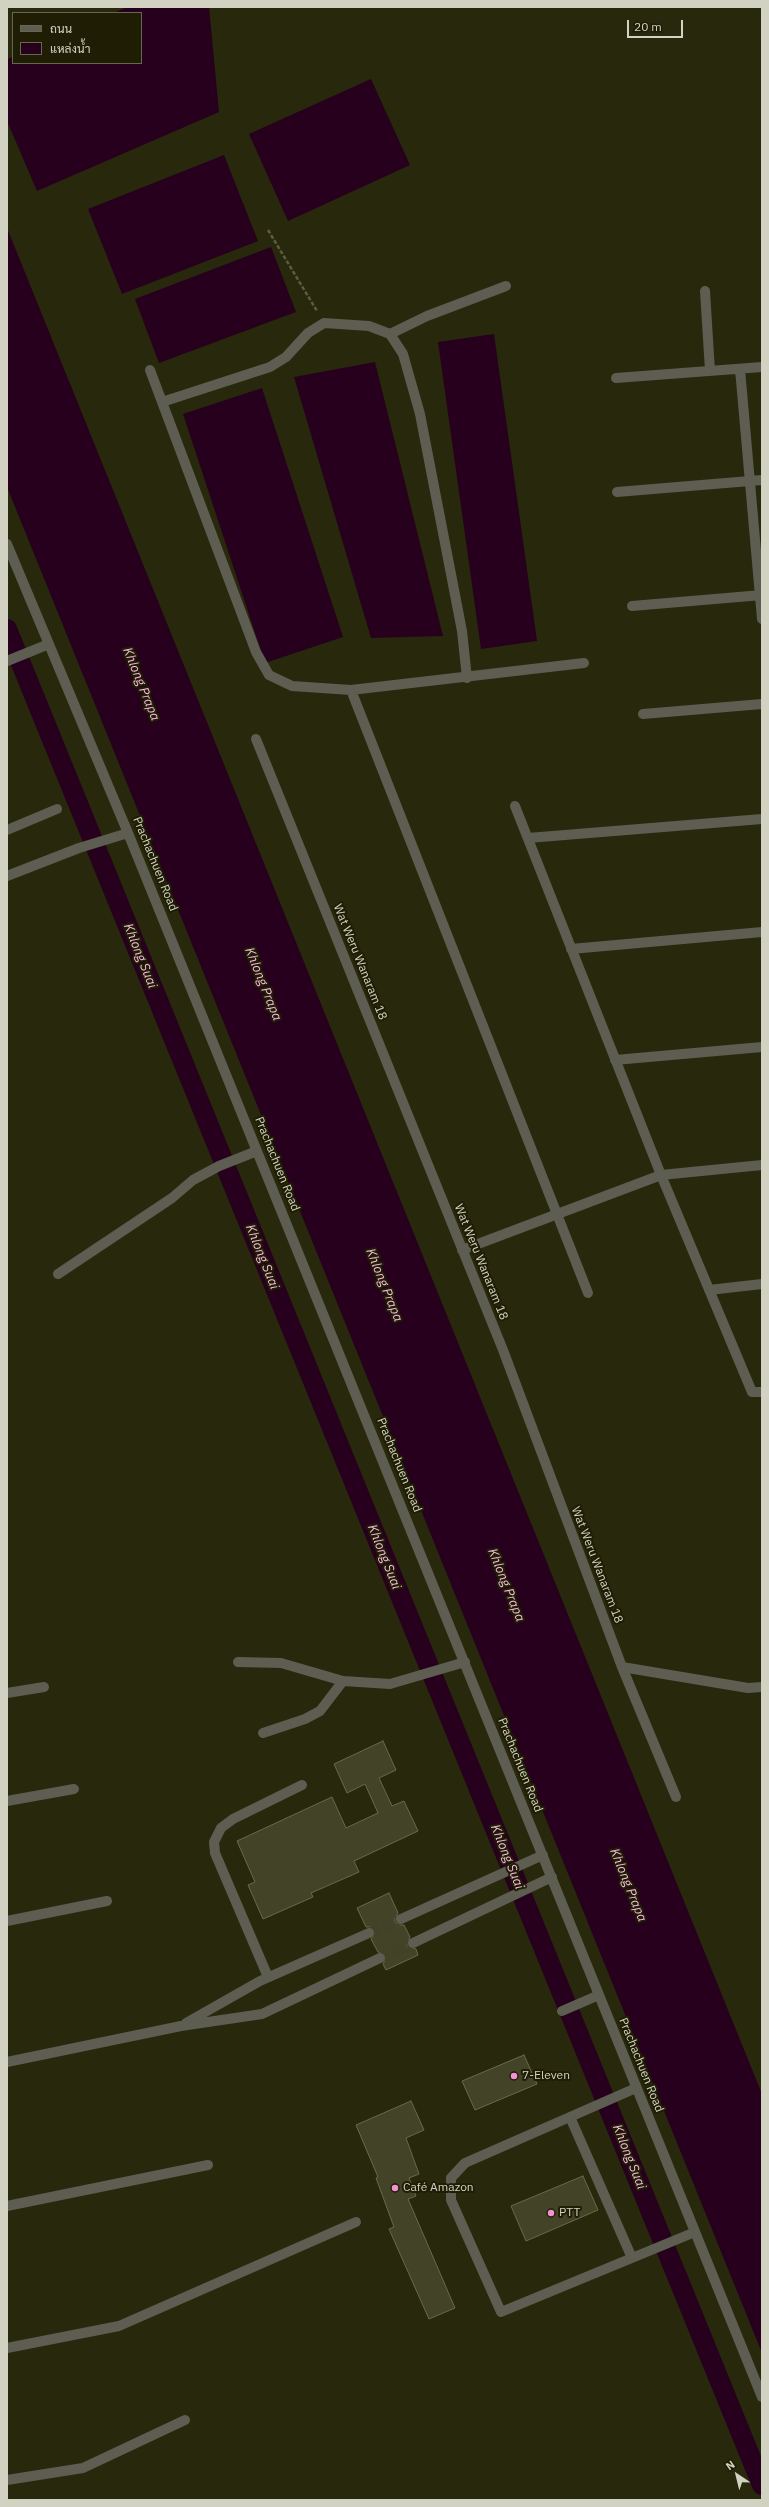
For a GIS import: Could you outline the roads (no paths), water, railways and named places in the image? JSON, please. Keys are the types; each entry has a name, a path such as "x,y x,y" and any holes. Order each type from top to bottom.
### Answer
{"street":[{"path":"390,334 427,316 506,286"},
{"path":"705,291 710,371"},
{"path":"162,402 270,367 286,357 308,333 324,323 369,326 390,334 403,354 420,414 462,630 467,678"},
{"path":"616,378 762,368"},
{"path":"740,369 762,619"},
{"path":"150,370 256,652 269,675 292,686 351,690 467,678 584,663"},
{"path":"617,492 762,480"},
{"name":"Prachachuen Road","path":"7,544 128,833 762,2397"},
{"path":"632,606 761,595"},
{"path":"7,661 49,644"},
{"path":"351,690 588,1293"},
{"path":"643,714 762,704"},
{"name":"Wat Weru Wanaram 18","path":"256,739 503,1350 622,1667 676,1797"},
{"path":"515,806 661,1175 709,1290 752,1392 762,1392"},
{"path":"7,830 56,809"},
{"path":"528,838 762,818"},
{"path":"7,876 79,848 128,833"},
{"path":"571,949 762,932"},
{"path":"616,1060 762,1047"},
{"path":"58,1274 172,1198 193,1180 219,1166 257,1151"},
{"path":"462,1250 661,1175 762,1165"},
{"path":"709,1290 762,1284"},
{"path":"238,1662 281,1663 343,1681 390,1684 465,1662"},
{"path":"622,1667 748,1688 762,1687"},
{"path":"263,1733 305,1719 320,1710 343,1681"},
{"path":"7,1693 44,1687"},
{"path":"268,1977 215,1853 214,1842 221,1828 233,1819 302,1785"},
{"path":"7,1801 74,1789"},
{"path":"402,1919 543,1855"},
{"path":"412,1943 552,1877"},
{"path":"7,1921 107,1902"},
{"path":"181,2026 268,1977 369,1934"},
{"path":"7,2062 181,2026 262,2014 380,1958"},
{"path":"562,2011 599,1995"},
{"path":"636,2088 465,2163 452,2178 451,2200 501,2312 695,2232"},
{"path":"574,2115 635,2257"},
{"path":"7,2206 208,2165"},
{"path":"7,2348 119,2326 356,2222"},
{"path":"7,2480 83,2468 185,2420"}],"water":[{"path":"127,7 209,7 219,112 37,191 7,121 7,59 12,57 12,64 142,64 142,12 116,12"},
{"path":"371,79 410,165 288,221 249,134"},
{"path":"224,155 258,241 122,294 88,209"},
{"name":"Khlong Prapa","path":"7,228 762,2094 762,2353 7,487"},
{"path":"271,247 296,312 159,363 135,299"},
{"path":"494,334 537,641 481,649 438,342"},
{"path":"375,362 443,636 371,638 294,377"},
{"path":"262,388 343,637 265,663 183,414"}],"waterway":[{"name":"Khlong Suai","path":"7,629 762,2485"}],"tunnel":[{"path":"369,1933 401,1919"},
{"path":"380,1958 413,1943"}],"place":[{"name":"7-Eleven","path":"514,2076"},
{"name":"Café Amazon","path":"395,2188"},
{"name":"PTT","path":"551,2213"}]}
